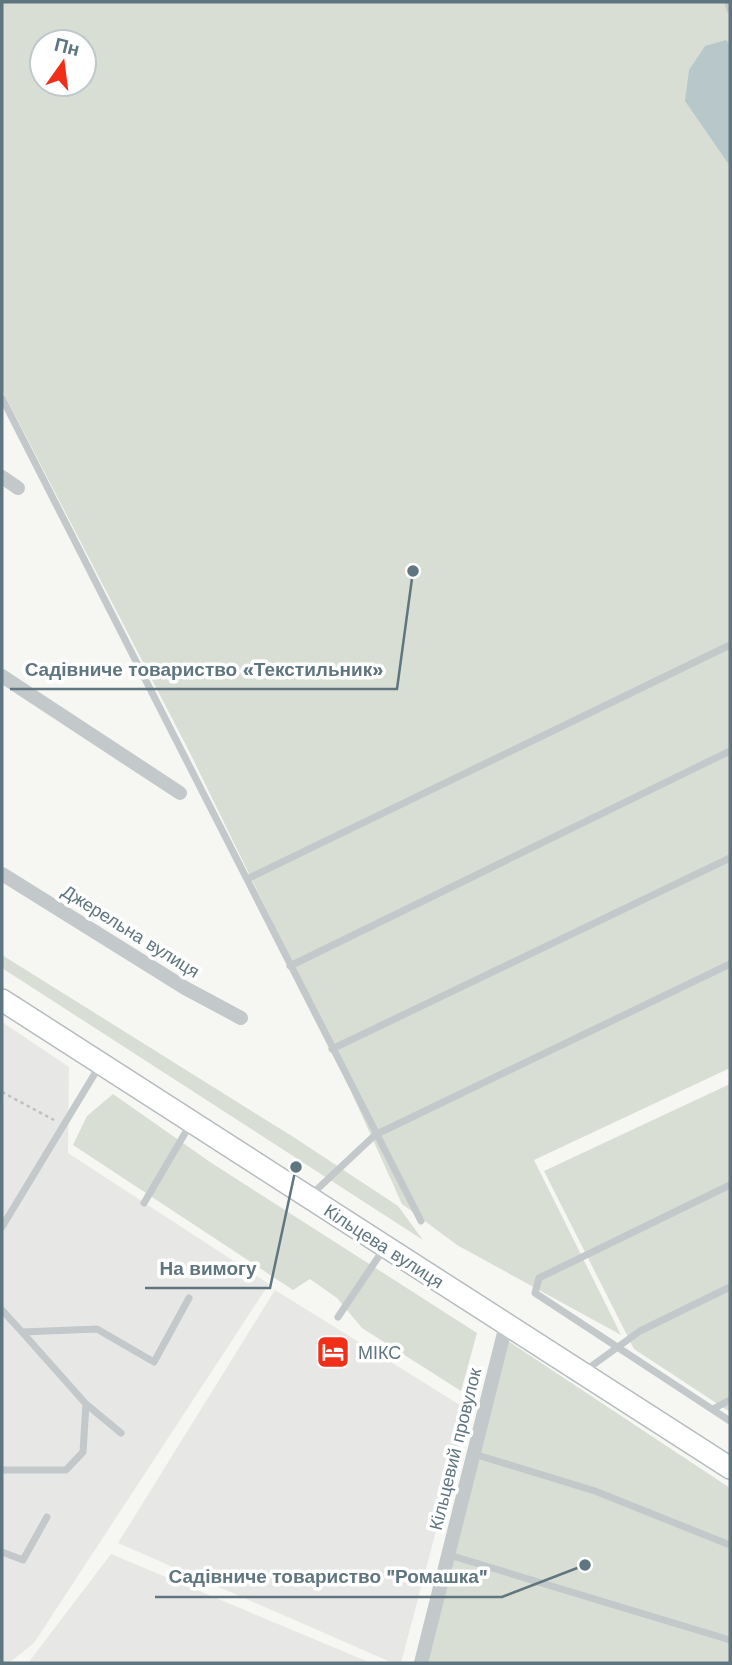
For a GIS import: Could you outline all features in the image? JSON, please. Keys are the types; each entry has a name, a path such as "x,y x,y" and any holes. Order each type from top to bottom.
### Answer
{"main road":[{"name":"Кільцева вулиця","path":"2,1000 730,1468"}],"street":[{"path":"2,477 19,488"},
{"path":"2,676 180,793"},
{"name":"Джерельна вулиця","path":"2,874 185,988 241,1018"},
{"name":"Кільцевий провулок","path":"421,1663 506,1325"}],"lane":[{"path":"728,2 730,10"},
{"path":"2,397 421,1222"},
{"path":"247,879 730,645"},
{"path":"290,966 730,751"},
{"path":"332,1049 730,859"},
{"path":"308,1197 376,1135 730,964"},
{"path":"2,1227 101,1064"},
{"path":"145,1203 191,1122"},
{"path":"730,1185 539,1278 535,1293 730,1421"},
{"path":"338,1317 385,1246"},
{"path":"582,1373 617,1345 730,1287"},
{"path":"22,1332 97,1329 154,1362 189,1298"},
{"path":"2,1310 86,1404 121,1433"},
{"path":"713,1409 730,1400"},
{"path":"2,1470 66,1470 83,1452 86,1404"},
{"path":"473,1454 595,1492 730,1545"},
{"path":"2,1552 23,1560 47,1517"},
{"path":"449,1555 730,1640"}],"path":[{"path":"2,1092 64,1125"}],"shaded area":[{"path":"2,2 730,2 730,1068 534,1160 621,1335 457,1245 402,1204 296,970 190,753 2,390"},
{"path":"726,40 730,44 730,166 685,101 689,70 705,46"},
{"path":"2,955 295,1138 398,1206 423,1240 2,968"},
{"path":"2,1022 69,1067 68,1153 269,1284 34,1643 9,1663 2,1663"},
{"path":"730,1084 730,1412 634,1349 544,1171"},
{"path":"113,1094 210,1162 477,1333 461,1391 362,1328 337,1298 310,1279 293,1290 73,1145 87,1116"},
{"path":"275,1290 468,1410 401,1663 393,1663 118,1543"},
{"path":"499,1335 730,1488 730,1663 414,1663"},
{"path":"111,1554 371,1663 28,1663"}],"place":[{"name":"Садівниче товариство «Текстильник»","path":"413,571"},
{"name":"На вимогу","path":"296,1167"},
{"name":"МІКС","path":"333,1352"},
{"name":"Садівниче товариство \"Ромашка\"","path":"585,1565"}]}
